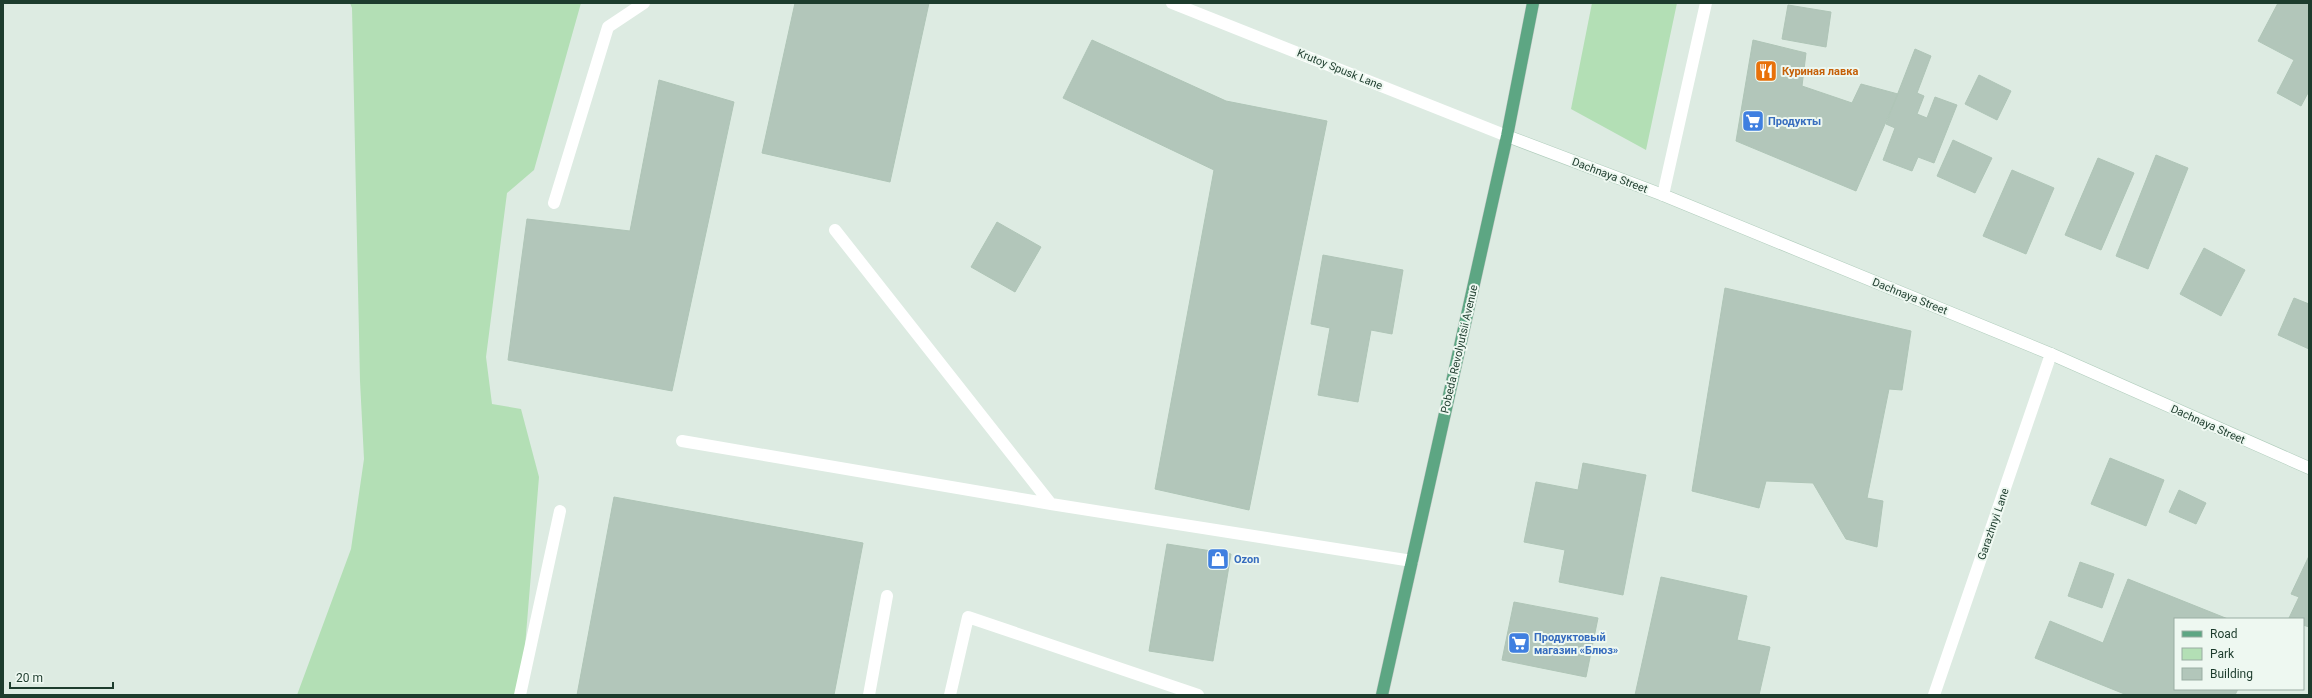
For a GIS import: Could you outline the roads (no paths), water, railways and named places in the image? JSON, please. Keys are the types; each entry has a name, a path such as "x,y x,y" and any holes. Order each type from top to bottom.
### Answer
{"main road":[{"name":"Pobeda Revolyutsii Avenue","path":"1382,695 1507,136 1533,3"}],"street":[{"path":"554,203 608,27 644,3"},
{"name":"Krutoy Spusk Lane","path":"1172,3 1507,136"},
{"path":"1663,195 1706,3"},
{"name":"Dachnaya Street","path":"1507,136 1663,195 2051,354 2309,468"},
{"path":"835,230 1051,504"},
{"name":"Garazhnyi Lane","path":"1934,695 2051,354"},
{"path":"682,441 1051,504 1412,561"},
{"path":"520,695 560,511"},
{"path":"869,695 887,596"},
{"path":"950,695 968,617 1198,695"}],"place":[{"name":"Куриная лавка","path":"1766,71"},
{"name":"Продукты","path":"1753,121"},
{"name":"Ozon","path":"1218,559"},
{"name":"Продуктовый магазин «Блюз»","path":"1519,643"}]}
